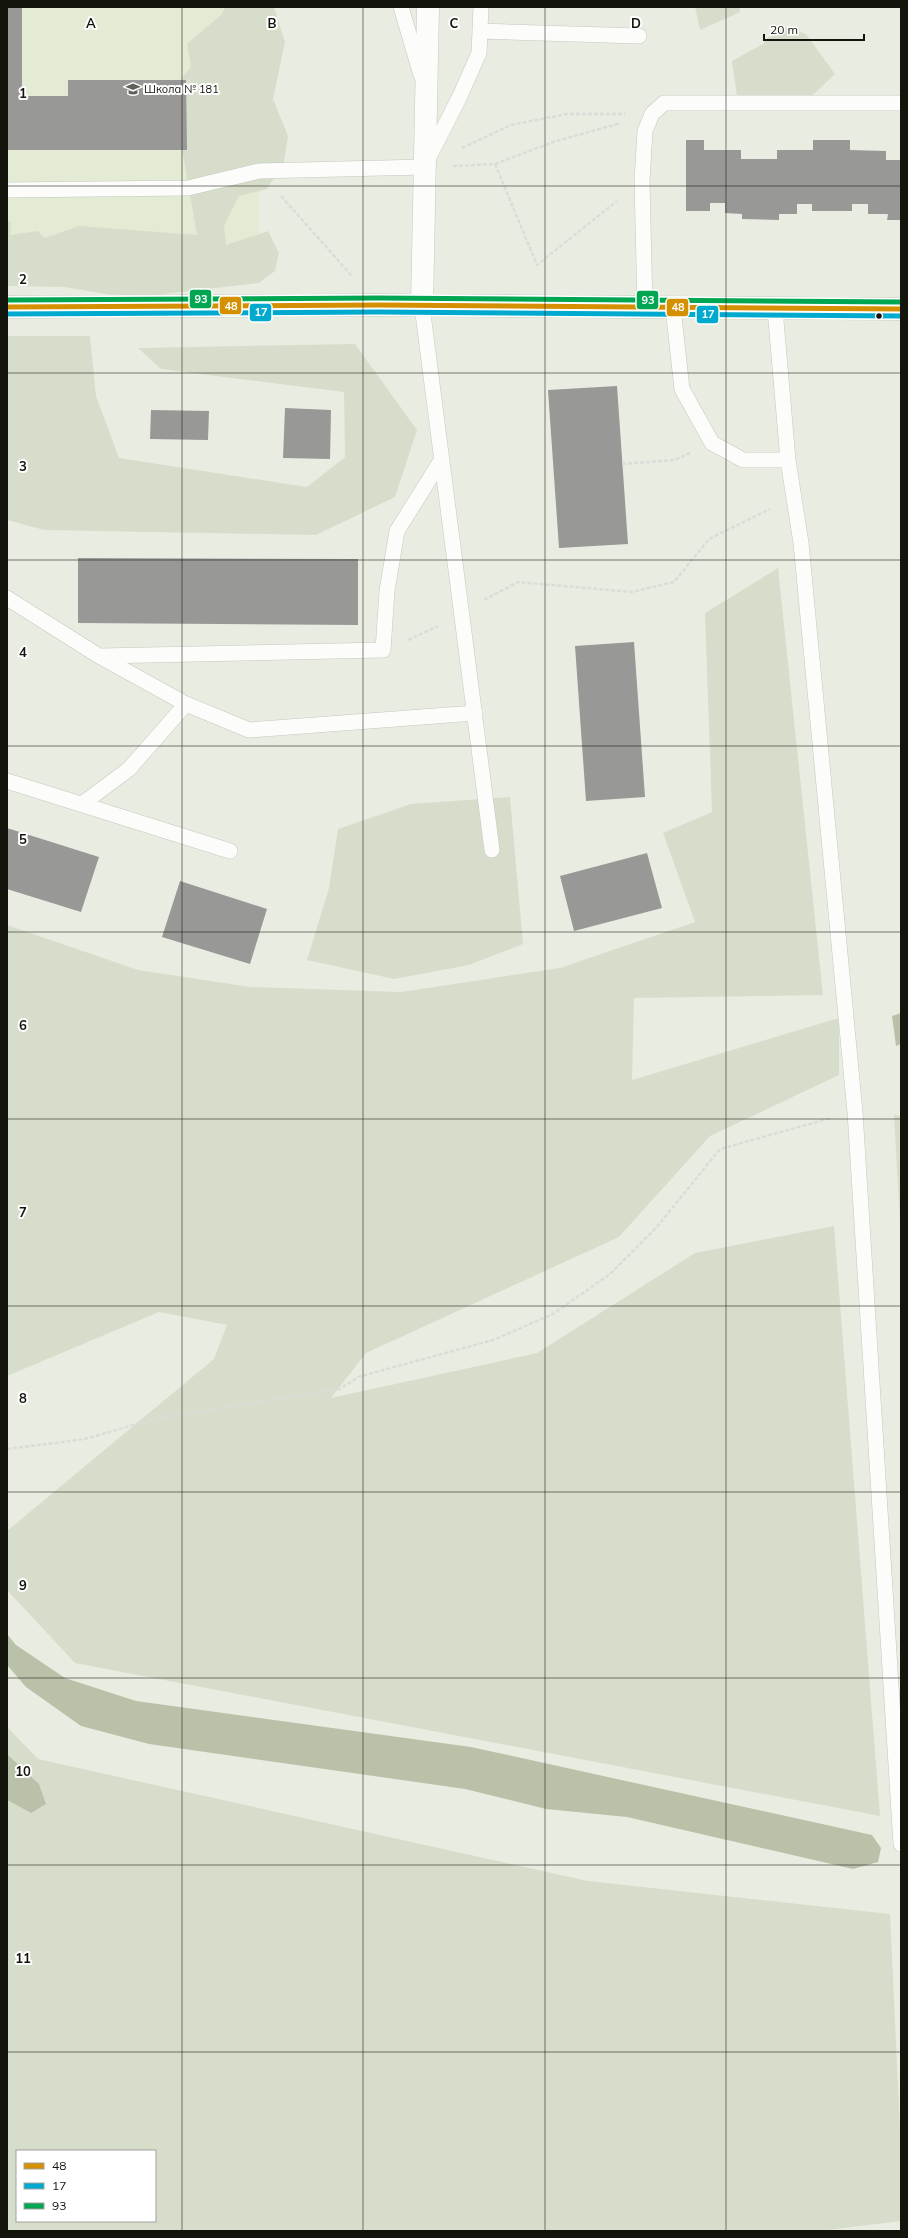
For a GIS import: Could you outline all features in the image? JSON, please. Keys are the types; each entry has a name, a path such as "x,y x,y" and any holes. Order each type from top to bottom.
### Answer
{"street":[{"path":"422,306 428,7"},
{"path":"7,307 378,305 901,309"}],"lane":[{"path":"401,7 426,91"},
{"path":"7,190 188,188 259,171 424,167 460,96 479,53 481,7"},
{"path":"480,32 639,36"},
{"path":"645,308 642,180 645,131 652,114 664,103 901,103"},
{"path":"422,306 492,850"},
{"path":"673,308 682,389 712,443 744,460 788,460"},
{"path":"775,309 788,460 801,543 855,1112 901,1844"},
{"path":"99,656 383,650 387,591 397,531 442,459"},
{"path":"7,598 99,656 186,704 249,730 475,713"},
{"path":"82,804 129,769 186,704"},
{"path":"7,781 230,851"}],"path":[{"path":"424,167 511,125 567,114 652,114"},
{"path":"424,167 495,164 553,142 652,114"},
{"path":"495,164 537,265 642,180"},
{"path":"259,171 378,305"},
{"path":"622,464 675,460 712,443"},
{"path":"383,650 425,633 518,582 632,592 674,582 709,539 734,525 794,499"},
{"path":"7,1449 85,1439 157,1418 340,1389 358,1377 493,1340 553,1314 610,1274 656,1228 720,1149 855,1112"}],"shaded area":[{"name":"Школа № 181","path":"7,7 259,7 259,259 7,259"},
{"path":"225,7 274,7 285,42 273,99 288,136 284,162 267,189 239,196 224,226 226,245 268,231 279,253 275,271 259,283 130,298 64,287 7,286 7,220 11,222 10,235 38,231 45,238 79,226 197,235 172,90 191,67 187,44 222,14"},
{"path":"695,7 740,7 740,12 700,30"},
{"path":"779,25 806,34 835,74 811,97 737,96 732,61 763,44"},
{"path":"7,336 90,336 96,396 119,458 307,487 345,457 344,392 161,369 138,348 355,344 417,430 395,497 316,535 44,530 7,520"},
{"path":"778,568 823,995 634,998 632,1080 839,1018 839,1075 710,1136 619,1237 366,1353 331,1398 537,1353 695,1253 834,1226 880,1816 75,1663 7,1590 7,1531 214,1359 227,1325 159,1312 7,1376 7,925 138,970 251,987 401,992 560,968 695,922 663,833 712,812 705,613"},
{"path":"510,797 523,944 469,965 394,979 307,960 329,888 338,829 411,804"},
{"path":"901,1013 901,1044 896,1046 892,1016"},
{"path":"894,1115 901,1116 901,1240"},
{"path":"7,1634 16,1645 65,1678 136,1701 471,1747 872,1835 881,1848 878,1862 853,1869 627,1817 546,1809 465,1789 149,1744 81,1726 26,1687 7,1665"},
{"path":"7,1727 38,1759 588,1881 890,1914 901,2151 901,2221 819,2231 7,2231 7,1800 31,1813 39,1784 7,1754"},
{"path":"7,1754 39,1784 46,1804 31,1813 7,1800"}],"building":[{"path":"7,7 22,7 22,96 68,96 68,80 186,80 187,150 7,150"},
{"path":"686,140 704,140 704,150 741,150 741,159 777,159 777,150 813,150 813,140 850,140 850,150 886,151 886,160 901,160 901,220 887,220 888,214 868,214 868,204 852,204 852,211 812,211 812,204 797,204 797,214 779,214 779,220 742,219 742,214 725,213 725,203 710,203 710,211 686,211"},
{"path":"617,386 628,544 559,548 548,390"},
{"path":"285,408 331,410 330,459 283,458"},
{"path":"151,410 209,411 208,440 150,439"},
{"path":"78,558 358,559 358,625 78,623"},
{"path":"634,642 645,797 586,801 575,646"},
{"path":"7,828 99,857 81,912 7,889"},
{"path":"647,853 662,908 574,931 560,876"},
{"path":"180,881 267,909 250,964 162,937"}],"transit line":[{"name":"93","path":"7,300 378,298 901,302"},
{"name":"48","path":"7,307 378,305 901,309"},
{"name":"17","path":"7,314 378,312 901,316"}],"place":[{"name":"Школа № 181","path":"133,89"}]}
